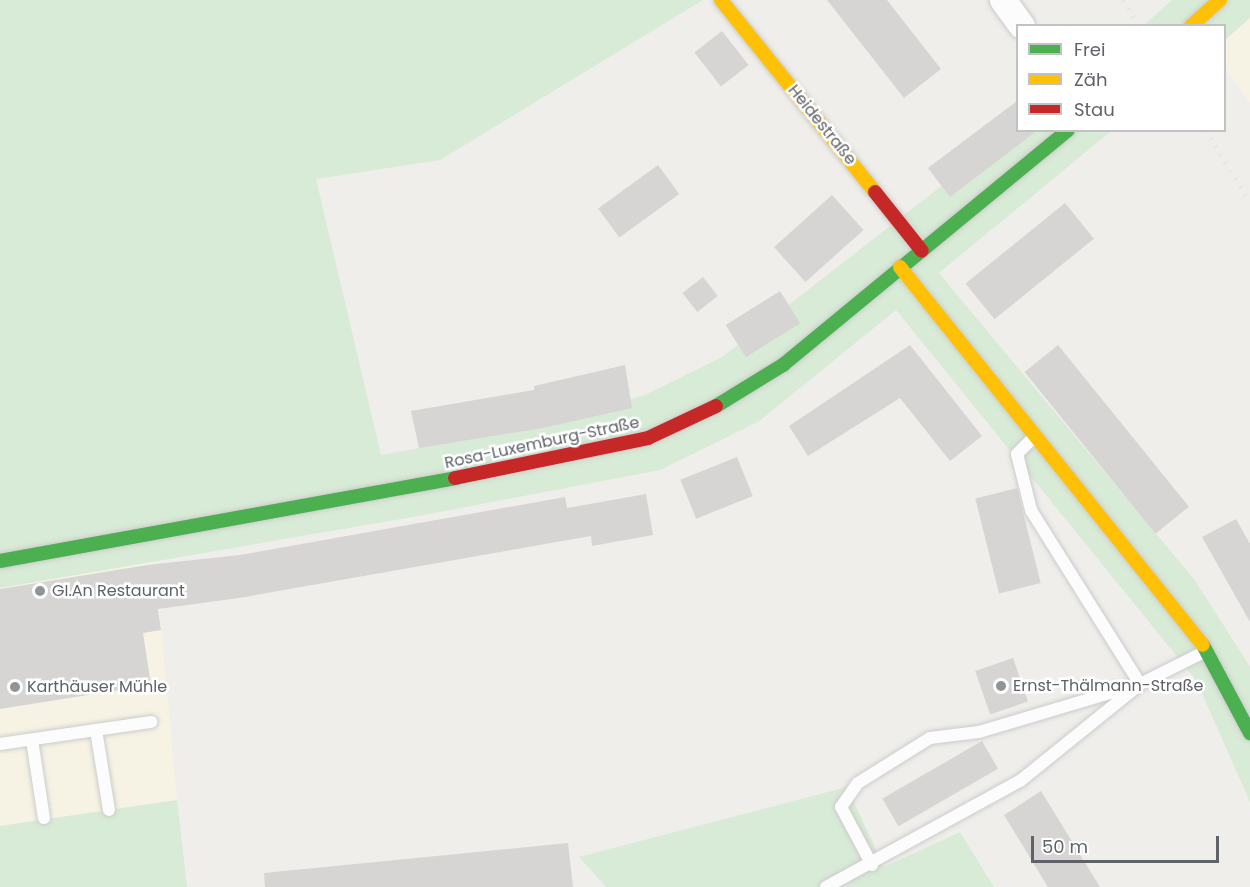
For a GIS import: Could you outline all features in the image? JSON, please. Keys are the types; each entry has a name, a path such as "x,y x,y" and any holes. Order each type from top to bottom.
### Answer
{"main road":[{"name":"Heidestraße","path":"721,0 922,251"},
{"path":"1193,24 1220,0"},
{"name":"Rosa-Luxemburg-Straße","path":"0,561 557,459 648,438 732,399 783,365 1066,132"},
{"path":"900,267 1037,434 1208,651 1250,733"}],"street":[{"path":"1003,0 1021,24"}],"lane":[{"path":"1037,434 1017,454 1031,510 1140,684"},
{"path":"872,865 841,807 858,783 930,738 979,732 1140,684 1208,651"},
{"path":"826,887 872,865 1020,781 1140,684"},
{"path":"0,744 151,722"},
{"path":"96,730 109,810"},
{"path":"32,740 44,818"}],"shaded area":[{"path":"1250,18 1250,103 1226,69 1226,38"},
{"path":"155,562 177,800 0,826 0,588"}],"green space":[{"path":"0,0 703,0 440,160 316,179 381,455 538,426 645,395 722,357 1016,128 1016,132 1110,132 939,273 1194,579 1250,667 1250,802 1196,680 896,310 758,422 660,470 424,515 0,588"},
{"path":"1172,0 1250,0 1250,18 1226,39 1226,24 1145,24"},
{"path":"847,787 884,867 960,832 994,887 606,887 579,857"},
{"path":"177,800 187,887 0,887 0,826"}],"building":[{"path":"827,0 887,0 941,69 904,98"},
{"path":"722,31 748,65 721,86 694,53"},
{"path":"1016,102 1016,132 1035,132 950,197 928,168"},
{"path":"658,165 679,194 619,238 598,208"},
{"path":"832,195 863,230 805,282 774,247"},
{"path":"1065,203 1094,239 994,319 966,284"},
{"path":"703,277 718,296 697,312 683,293"},
{"path":"780,291 800,323 746,357 726,325"},
{"path":"910,345 982,436 950,461 900,398 808,456 789,426"},
{"path":"1058,345 1189,507 1155,534 1025,372"},
{"path":"625,365 632,408 543,428 419,448 411,411 534,390 534,386"},
{"path":"737,457 753,496 696,519 680,480"},
{"path":"1017,488 1041,583 999,593 975,498"},
{"path":"646,494 653,535 592,546 591,536 239,598 158,609 161,630 143,633 151,685 0,709 0,589 147,565 240,555 565,497 567,508"},
{"path":"1236,519 1250,544 1250,622 1202,537"},
{"name":"Ernst-Thälmann-Straße","path":"1013,658 1028,701 990,715 975,671"},
{"path":"982,741 998,769 898,826 882,798"},
{"path":"1041,791 1100,887 1048,887 1004,815"},
{"path":"568,843 573,887 265,887 264,873"}],"railway":[{"path":"1123,0 1138,24"},
{"path":"1206,132 1250,202"}],"traffic: fast":[{"path":"716,406 783,365 1066,132"},
{"path":"0,561 455,478"},
{"path":"1203,645 1250,733"}],"traffic: slow":[{"path":"721,0 875,192"},
{"path":"1193,24 1220,0"},
{"path":"900,267 1203,645"}],"traffic: jam":[{"path":"875,192 922,251"},
{"path":"455,478 648,438 716,406"}],"place":[{"name":"GI.An Restaurant","path":"40,591"},
{"name":"Ernst-Thälmann-Straße","path":"1001,686"},
{"name":"Karthäuser Mühle","path":"15,687"}]}
